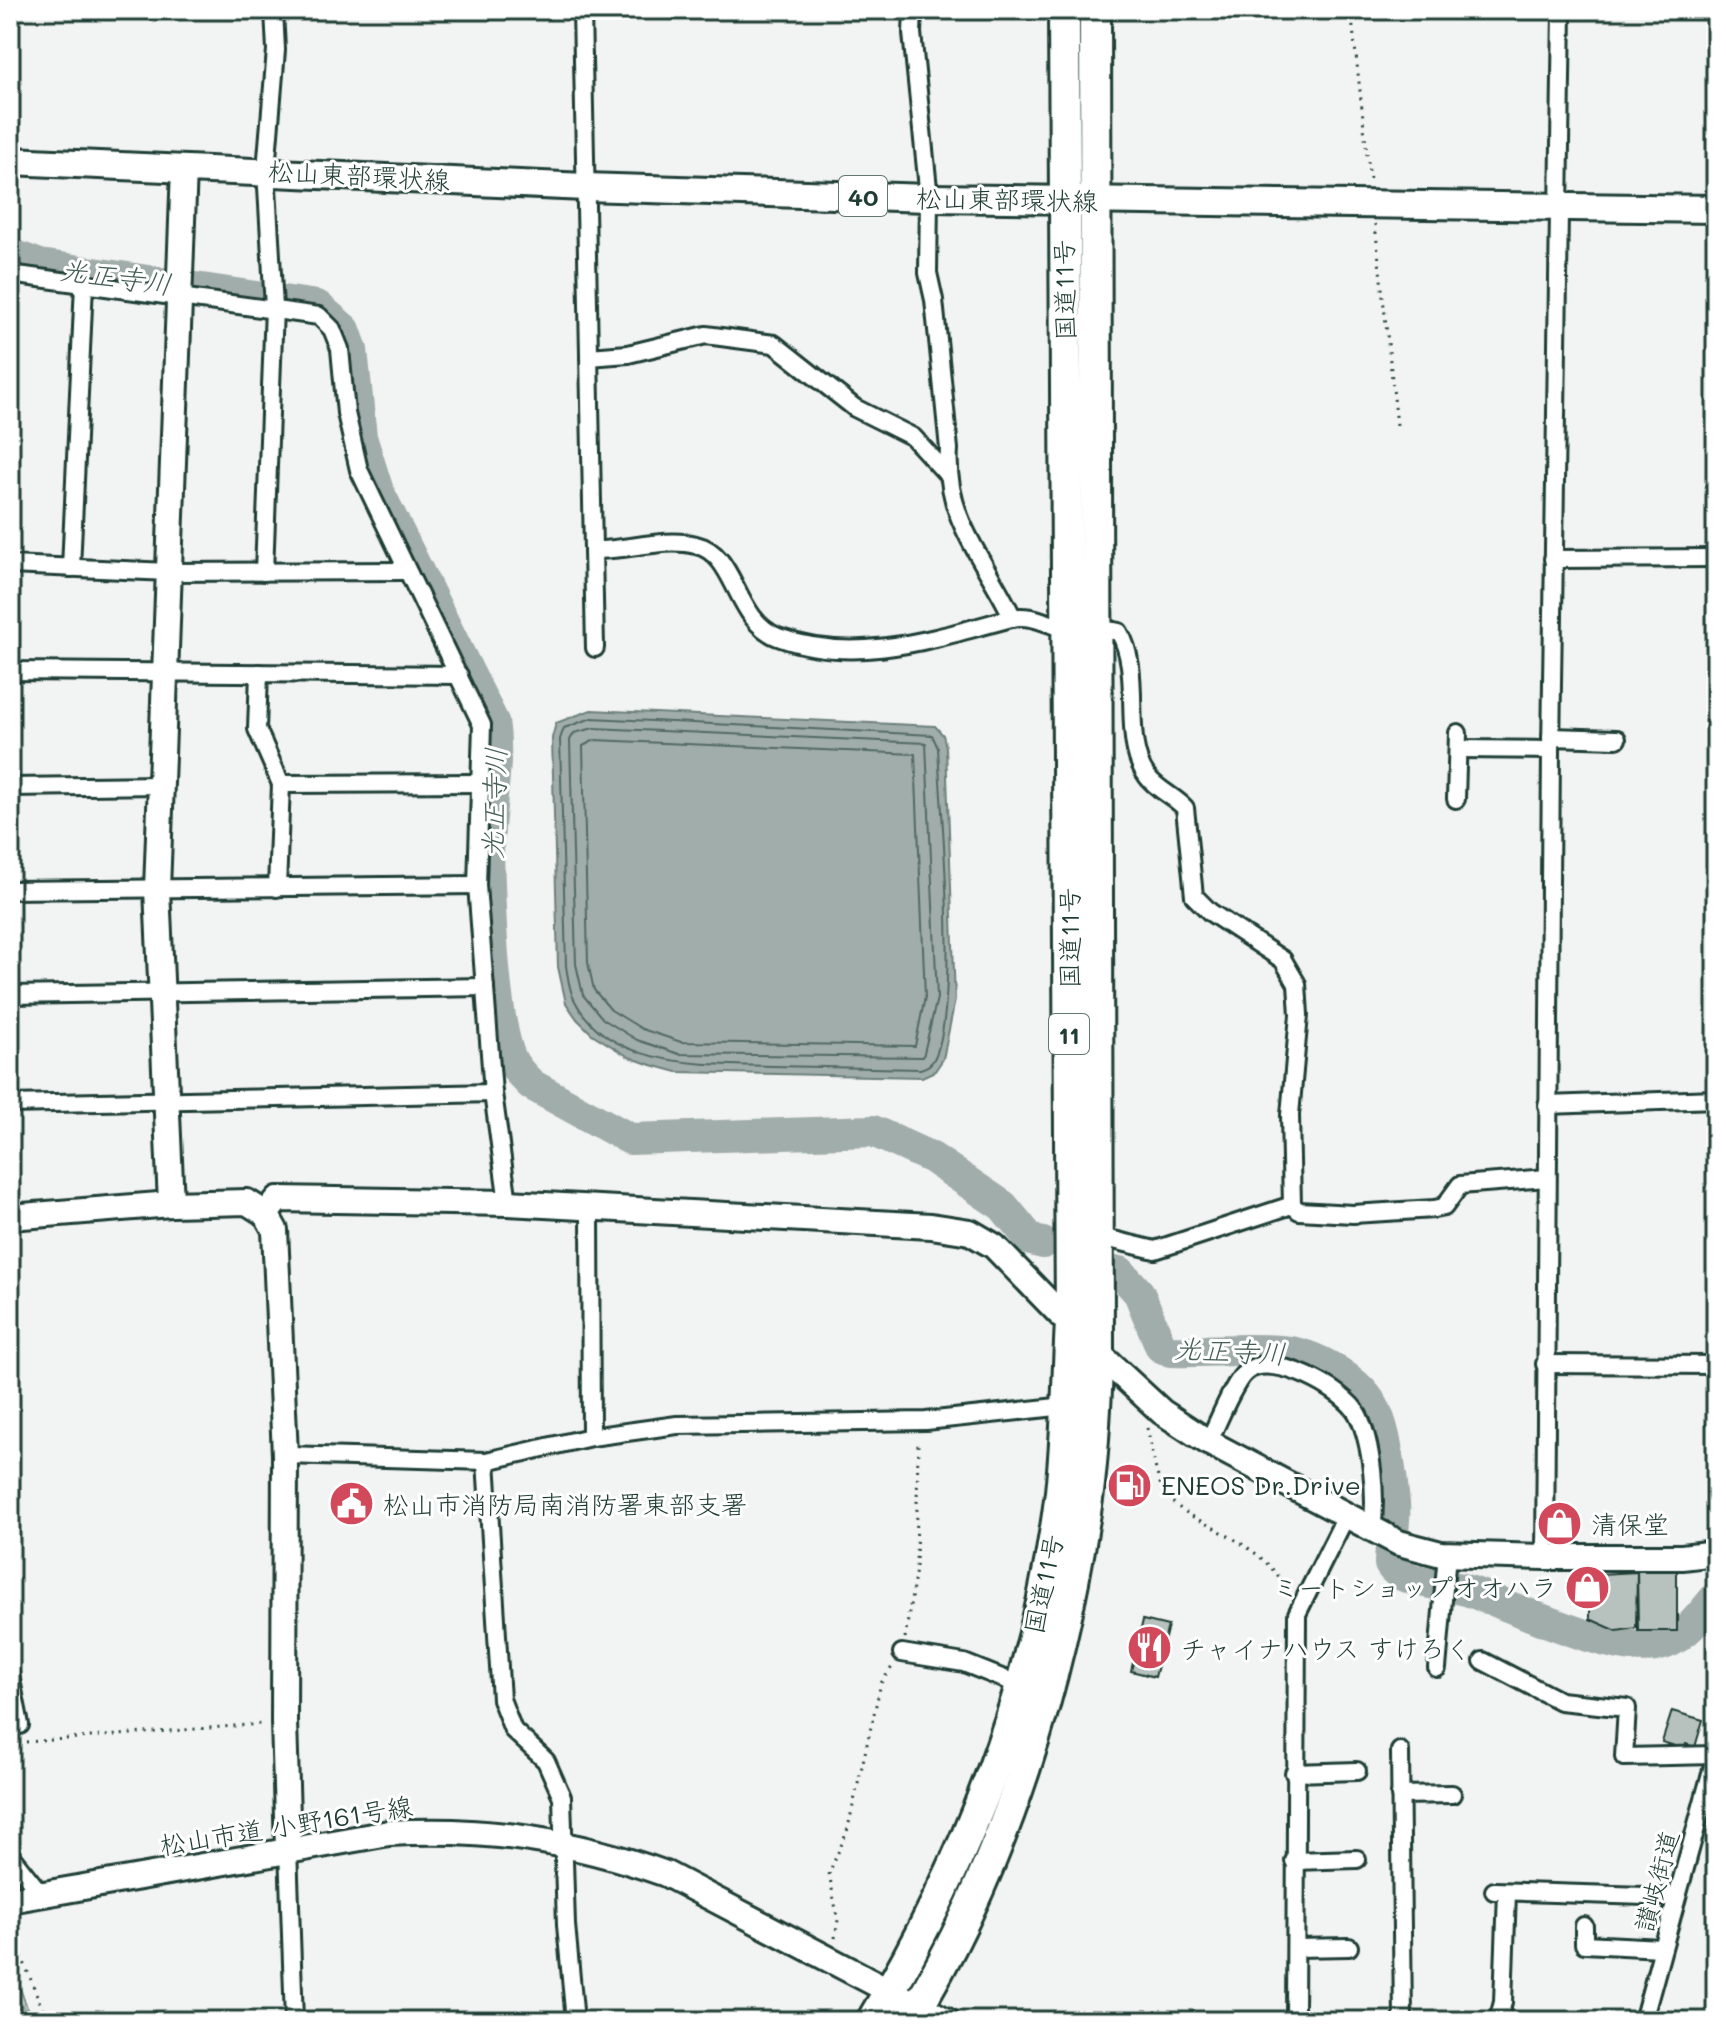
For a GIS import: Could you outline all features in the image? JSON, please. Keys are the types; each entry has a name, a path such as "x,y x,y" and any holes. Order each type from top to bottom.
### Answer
{"highway":[{"name":"国道11号","path":"872,2021 970,1834 1032,1690 1062,1630 1087,1498 1098,1353 1097,1236 1081,629 1063,201 1064,10"},
{"name":"国道11号","path":"914,2013 955,1936 1028,1755 1032,1690 1060,1494 1071,1322 1081,629 1098,200 1095,10"}],"main road":[{"name":"松山東部環状線","path":"10,161 266,170 585,187 929,198 1716,209"}],"street":[{"path":"264,572 274,308 266,170 276,50 274,10"},
{"path":"582,10 595,648"},
{"path":"913,10 912,33 929,198 928,273 934,300 946,419 947,474 955,509 972,551 998,586 1013,618"},
{"path":"1545,1557 1553,559 1562,10"},
{"path":"171,1204 157,889 182,297 184,168"},
{"path":"10,274 274,308 319,316 332,329 340,349 346,413 359,470 404,571 482,725 477,885 493,1093 508,1203"},
{"path":"71,568 84,284"},
{"path":"589,357 628,354 706,335 774,344 855,408 913,437 947,474"},
{"path":"593,550 695,544 712,551 752,620 777,637 834,648 876,651 1013,618 1119,632 1125,642 1138,757 1155,785 1185,808 1194,896 1210,912 1283,960 1297,984 1299,1015 1290,1115 1292,1205 1299,1211 1353,1214 1434,1209 1444,1207 1460,1185 1547,1178"},
{"path":"1553,559 1716,558"},
{"path":"10,565 169,572 404,571"},
{"path":"10,671 459,675"},
{"path":"259,673 257,729 281,784 277,888"},
{"path":"1456,799 1458,741 1551,744 1617,739"},
{"path":"281,784 481,783"},
{"path":"10,787 161,785"},
{"path":"10,890 477,885"},
{"path":"10,995 485,987"},
{"path":"10,1104 493,1093"},
{"path":"1547,1105 1716,1099"},
{"path":"266,1214 278,1199 508,1203 931,1226 970,1232 994,1246 1098,1353 1151,1401 1208,1442 1385,1536 1445,1574 1545,1557 1682,1557 1716,1553"},
{"path":"10,1217 171,1204 247,1202 266,1214 275,1230 285,1455 284,1722 294,2021"},
{"path":"1097,1236 1155,1250 1292,1205"},
{"path":"590,1209 591,1437"},
{"path":"1545,1364 1716,1365"},
{"path":"1208,1442 1245,1372 1258,1366 1297,1371 1345,1399 1357,1412 1385,1536"},
{"path":"285,1455 486,1461 591,1437 677,1425 926,1421 1066,1406"},
{"path":"486,1461 501,1699 513,1730 546,1761 562,1797 566,1925 575,2021"},
{"path":"1295,2021 1297,1614 1346,1516"},
{"path":"1437,1668 1445,1574"},
{"path":"902,1653 964,1663 1032,1690"},
{"path":"1483,1661 1560,1701 1627,1708 1624,1757 1716,1755"},
{"path":"10,1675 20,1725 10,1726"},
{"path":"1400,1751 1403,2021"},
{"name":"讃岐街道","path":"1643,2021 1716,1755"},
{"path":"1294,1773 1357,1771"},
{"path":"1400,1795 1452,1794"},
{"name":"松山市道 小野161号線","path":"10,1900 288,1848 389,1833 443,1830 503,1832 565,1843 666,1874 890,1990 914,2013 947,2021"},
{"path":"10,1855 41,1894"},
{"path":"1294,1861 1357,1859"},
{"path":"1498,2021 1503,2002 1500,1892 1676,1897"},
{"path":"1584,1926 1584,1944 1662,1948"},
{"path":"1296,1948 1349,1947"}],"path":[{"path":"1151,1401 1146,1423 1162,1489 1172,1502 1247,1545 1269,1562 1281,1579 1297,1614"},
{"path":"827,1958 838,1920 829,1873 847,1832 881,1683 902,1653 916,1569 918,1439 926,1421"},
{"path":"25,1742 284,1722"},
{"path":"10,1926 47,2021"}],"shaded area":[{"path":"10,1963 12,1967 32,2021 10,2021"}],"water":[{"path":"591,710 935,726 943,735 946,747 955,1000 943,1059 935,1071 922,1077 677,1072 629,1057 592,1034 577,1019 566,1003 558,967 552,738 556,723"}],"building":[{"name":"清保堂","path":"1547,1513 1573,1513 1573,1536 1547,1536"},
{"path":"1637,1569 1677,1569 1677,1631 1638,1631"},
{"path":"1637,1572 1636,1628 1617,1631 1590,1619 1590,1600 1600,1600 1599,1574"},
{"name":"ミートショップオオハラ","path":"1577,1574 1599,1574 1600,1600 1577,1600"},
{"name":"チャイナハウス すけろく","path":"1143,1620 1168,1626 1155,1677 1131,1671"},
{"path":"1672,1711 1703,1720 1695,1747 1686,1744 1685,1749 1662,1742"}],"waterway":[{"name":"光正寺川","path":"10,254 40,265 317,306 345,330 352,350 361,437 378,491 493,722 495,754 488,850 496,986 510,1057 532,1085 630,1139 873,1131 932,1158 1003,1206 1031,1240 1043,1243"},
{"name":"光正寺川","path":"1120,1272 1139,1293 1161,1347 1170,1351 1294,1353 1322,1363 1360,1390 1376,1412 1383,1432 1394,1503 1390,1564 1404,1576 1460,1588 1589,1636 1637,1647 1656,1646 1674,1639 1690,1627 1716,1597"},
{"path":"10,2013 13,2021"}],"place":[{"name":"ENEOS Dr.Drive","path":"1130,1485"},
{"name":"松山市消防局南消防署東部支署","path":"352,1504"},
{"name":"清保堂","path":"1560,1524"},
{"name":"ミートショップオオハラ","path":"1588,1587"},
{"name":"チャイナハウス すけろく","path":"1149,1648"}]}
